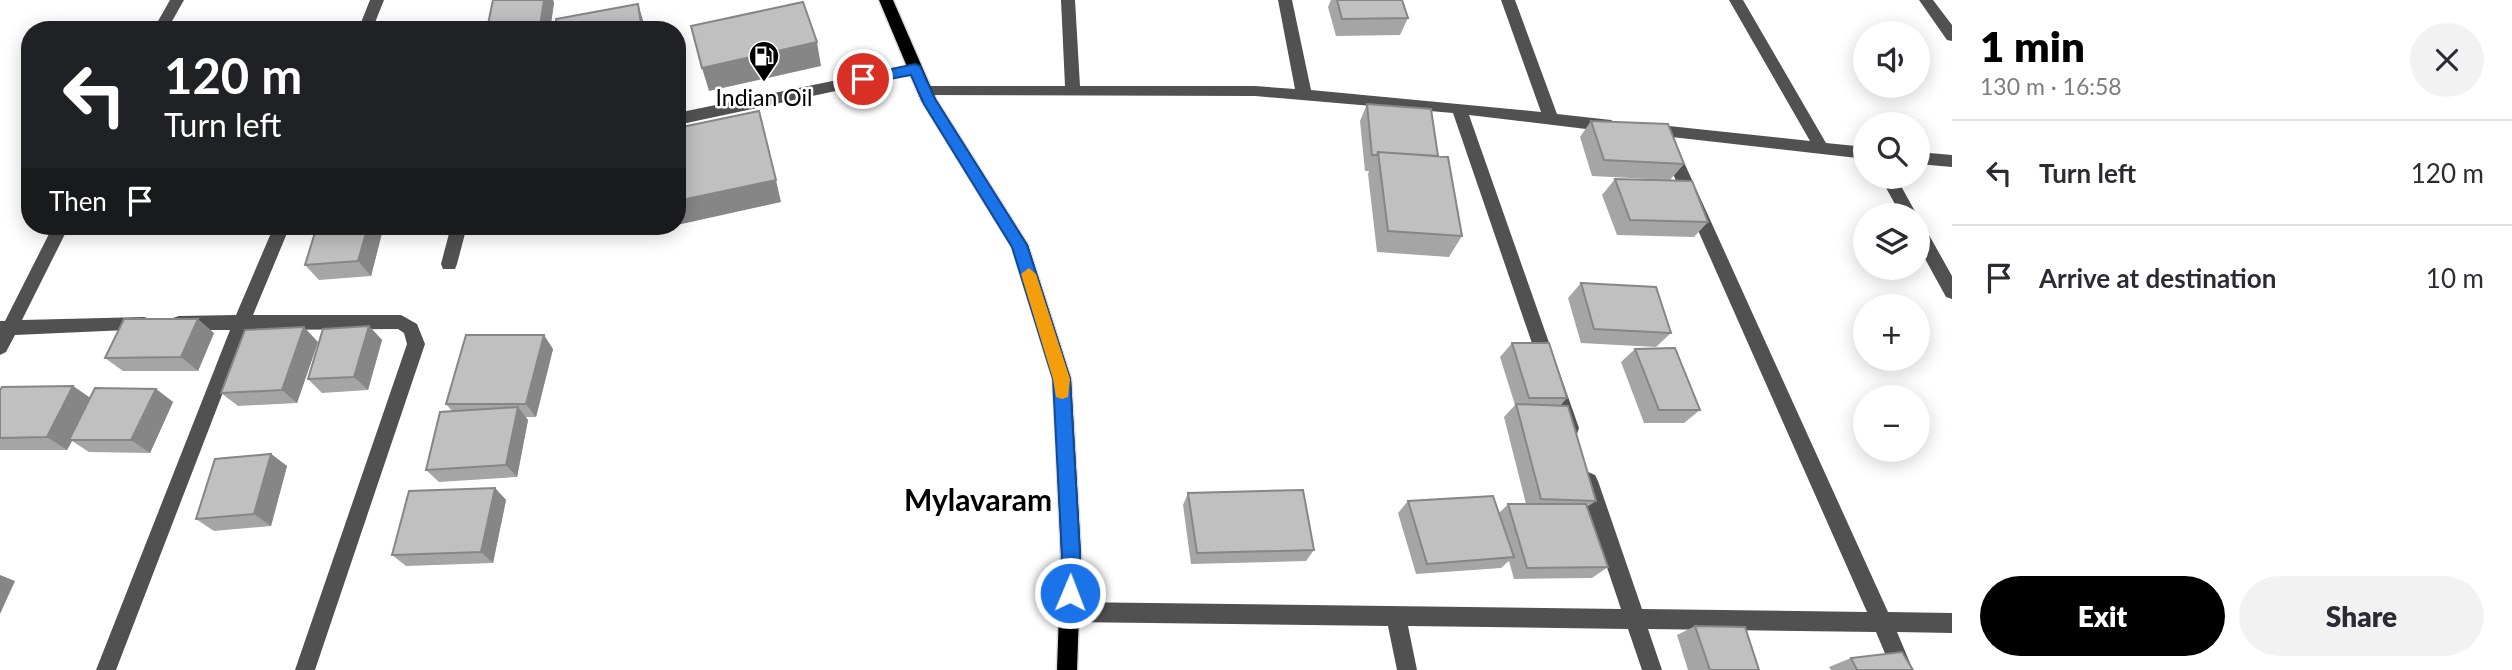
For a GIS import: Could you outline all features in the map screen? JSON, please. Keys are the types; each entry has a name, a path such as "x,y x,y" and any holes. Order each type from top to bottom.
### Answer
{"main road":[{"path":"886,0 924,91 1020,245 1062,379 1071,555 1067,670"}],"street":[{"path":"165,21 177,0"},
{"path":"369,21 377,0"},
{"path":"1068,0 1073,91"},
{"path":"1285,0 1304,95"},
{"path":"1508,0 1551,118"},
{"path":"1736,0 1822,149"},
{"path":"1926,0 1952,36"},
{"path":"686,118 915,69"},
{"path":"924,91 1255,91 1459,108 1853,152"},
{"path":"1459,108 1652,670"},
{"path":"1662,132 1903,670"},
{"path":"1930,159 1952,161"},
{"path":"0,347 5,328 56,235"},
{"path":"106,670 278,235"},
{"path":"449,264 457,235"},
{"path":"1930,253 1952,292"},
{"path":"5,328 242,321 401,322 411,329 416,344 305,670"},
{"path":"1069,612 1952,623"},
{"path":"1396,616 1407,670"}],"building":[{"path":"493,0 544,0 541,21 489,21"},
{"path":"1337,0 1402,0 1408,18 1342,19"},
{"path":"803,2 817,42 702,68 691,26"},
{"path":"638,4 641,21 556,21"},
{"path":"1367,104 1431,109 1438,156 1378,152 1377,155 1372,155"},
{"path":"759,111 776,180 686,199 686,126"},
{"path":"1591,121 1668,124 1684,164 1604,160"},
{"path":"1378,152 1448,157 1462,236 1388,231"},
{"path":"1615,179 1692,181 1708,222 1630,220"},
{"path":"314,235 365,235 358,261 305,265"},
{"path":"1581,283 1656,287 1671,333 1594,329"},
{"path":"124,319 198,319 181,357 105,358"},
{"path":"369,326 354,377 308,379 323,329"},
{"path":"304,327 282,390 221,393 245,330"},
{"path":"466,335 544,335 526,404 446,404"},
{"path":"1512,343 1549,343 1567,398 1529,398"},
{"path":"1675,348 1700,410 1659,410 1635,349"},
{"path":"73,386 47,437 0,438 2,387"},
{"path":"95,388 156,389 131,440 69,440"},
{"path":"1516,404 1568,406 1596,501 1541,499"},
{"path":"518,407 506,465 426,470 440,412"},
{"path":"271,454 254,514 196,519 215,459"},
{"path":"495,488 481,552 392,555 409,491"},
{"path":"1303,490 1314,550 1197,553 1188,493"},
{"path":"1493,496 1514,557 1427,564 1408,501"},
{"path":"1508,504 1586,504 1608,567 1527,568"},
{"path":"1695,626 1745,627 1759,670 1710,670"},
{"path":"1902,652 1913,670 1857,670 1851,658"}],"slow traffic":[{"path":"1029,274 1062,379 1062,392"}],"place":[{"name":"Indian Oil","path":"764,83"}],"district":[{"name":"Mylavaram","path":"978,499"}],"route":[{"path":"863,79 915,69 929,100 1020,245 1062,379 1071,555 1070,593"}]}
